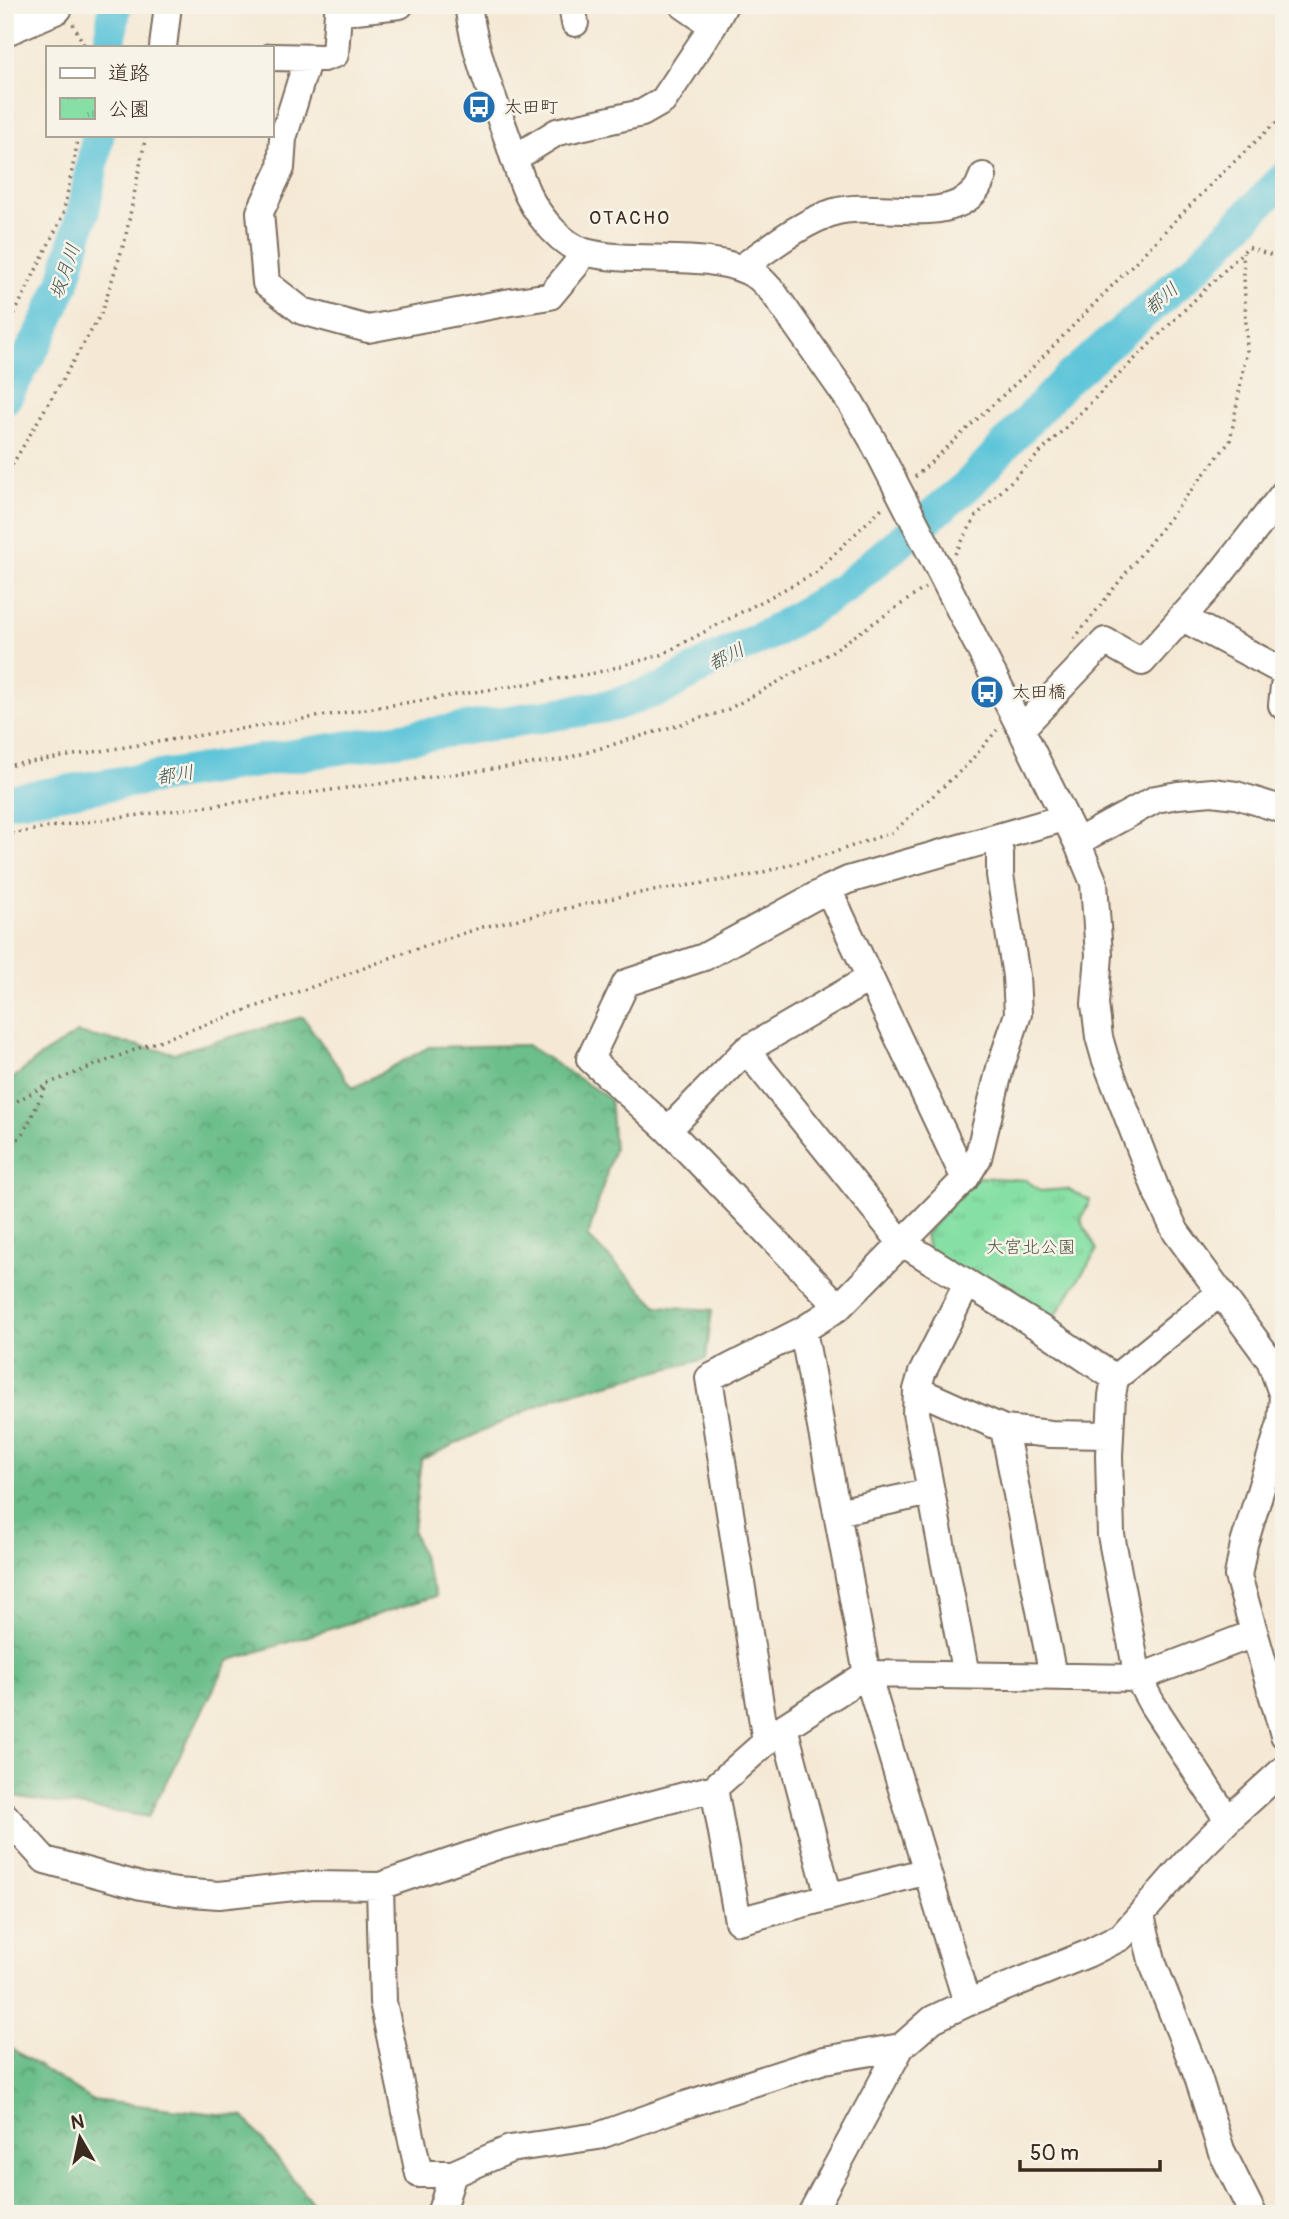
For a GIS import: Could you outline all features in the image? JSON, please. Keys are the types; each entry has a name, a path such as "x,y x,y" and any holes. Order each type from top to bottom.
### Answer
{"highway":[{"path":"5,26 54,5"}],"street":[{"path":"163,46 168,5"},
{"path":"273,57 324,58 335,54 338,12 400,5"},
{"path":"468,5 473,39 529,197 544,221 559,236 583,252 608,256 722,262 758,277 781,303 851,403 1017,720 1077,842 1094,883 1099,955 1095,1004 1105,1058 1159,1197 1176,1232 1270,1360 1283,1396 1282,1423 1244,1544 1238,1576 1284,1735"},
{"path":"515,158 557,132 642,113 663,101 719,15 683,5"},
{"path":"308,58 283,138 281,168 260,212 266,283 302,311 368,329 550,296 583,252"},
{"path":"741,268 813,221 836,212 868,207 914,211 944,207 962,202 976,190 983,176"},
{"path":"1017,720 1105,642 1142,662 1214,582 1284,493"},
{"path":"1181,617 1284,671"},
{"path":"1077,842 1156,799 1178,795 1212,792 1236,795 1284,810"},
{"path":"839,1307 668,1130 590,1059 626,984 704,957 828,888 848,880 1064,818"},
{"path":"829,1897 775,1735 709,1378 803,1330 839,1307 965,1179 978,1158 1000,1068 1018,1014 1016,975 996,838"},
{"path":"828,888 965,1179"},
{"path":"668,1130 746,1050 870,978"},
{"path":"746,1050 901,1242 1115,1378"},
{"path":"966,1675 916,1413 917,1390 922,1373 967,1284"},
{"path":"1222,1292 1115,1378 1110,1435 1111,1535 1138,1678 1228,1820"},
{"path":"803,1330 867,1674 967,2003"},
{"path":"917,1390 1004,1429 1051,1434 1110,1435"},
{"path":"1004,1429 1053,1676"},
{"path":"837,1512 931,1492"},
{"path":"5,1816 45,1860 141,1886 219,1895 313,1885 380,1886 500,1845 714,1788 775,1735 867,1674 1138,1678 1253,1634"},
{"path":"811,2214 901,2047 933,2019 1121,1937 1189,1859 1284,1769"},
{"path":"714,1788 738,1921 926,1871"},
{"path":"380,1886 383,2003 419,2174 453,2174 510,2150 598,2136 824,2060 901,2047"},
{"path":"1141,1916 1153,1964 1198,2077 1221,2150 1253,2214"},
{"path":"440,2214 453,2174"}],"path":[{"path":"5,766 595,673 661,655 815,573 1028,372 1217,178 1284,115"},
{"path":"5,333 63,215 79,136"},
{"path":"5,477 101,314 125,240 146,136"},
{"path":"5,835 77,823 561,760 724,711 825,656 942,576 976,516 1248,247 1284,260"},
{"path":"1071,642 1230,441 1247,350 1243,253"},
{"path":"5,1108 47,1084 142,1046 484,927 627,895 749,876 832,853 893,832 1017,720"},
{"path":"5,1156 25,1130 47,1084"}],"green space":[{"path":"303,1017 353,1088 429,1047 527,1045 610,1099 614,1148 588,1237 658,1306 712,1310 706,1359 556,1397 421,1460 413,1531 436,1596 228,1661 148,1817 5,1795 5,1085 42,1055 77,1033 174,1053"},
{"name":"大宮北公園","path":"977,1177 1026,1180 1040,1191 1067,1189 1090,1200 1081,1221 1097,1250 1049,1326 928,1251 925,1234"},
{"path":"5,2044 91,2100 244,2117 321,2214 5,2214"}],"waterway":[{"name":"坂月川","path":"109,46 115,5"},
{"name":"坂月川","path":"5,398 41,334 63,284 84,208 98,136"},
{"name":"都川","path":"5,801 614,705 664,688 773,632 843,589 968,485 1064,382 1197,267 1284,178"}],"place":[{"name":"太田町","path":"479,107"},
{"name":"太田橋","path":"987,692"}],"district":[{"name":"OTACHO","path":"630,217"}]}
